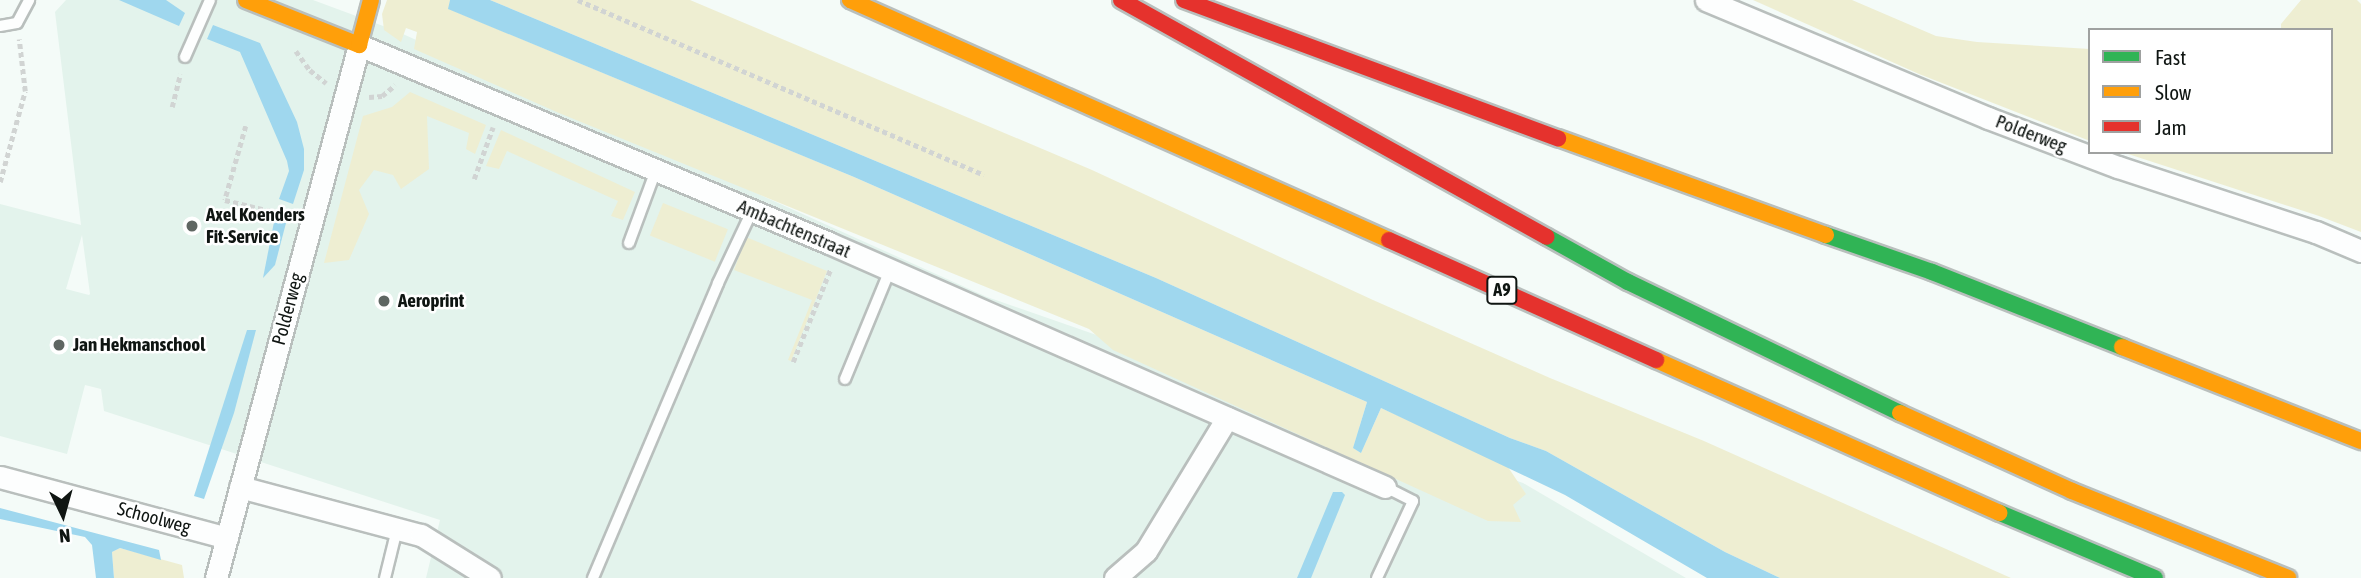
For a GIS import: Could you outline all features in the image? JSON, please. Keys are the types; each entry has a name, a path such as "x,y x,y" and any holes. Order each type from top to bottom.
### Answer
{"main road":[{"path":"246,0 359,45"},
{"name":"Polderweg","path":"359,45 371,0"},
{"name":"A9","path":"850,0 2058,539 2155,578"},
{"path":"1121,0 1640,288 1843,388 2072,491 2288,578"},
{"path":"1184,0 1333,52 1676,184 1932,272 2316,425 2361,440"}],"street":[{"name":"Polderweg","path":"1706,0 1988,118 2118,167 2316,232 2361,251"},
{"name":"Ambachtenstraat","path":"359,45 839,248 1385,487"},
{"name":"Polderweg","path":"216,578 359,45"},
{"path":"1115,578 1146,551 1227,418"},
{"name":"Schoolweg","path":"0,477 227,538"},
{"path":"240,487 421,535 490,578"}],"lane":[{"path":"0,26 17,23 29,0"},
{"path":"185,57 210,0"},
{"path":"629,243 656,170"},
{"path":"593,578 718,283 752,211"},
{"path":"845,379 890,270"},
{"path":"1377,578 1413,501 1385,487"},
{"path":"385,578 397,529"}],"path":[{"path":"578,0 984,175"},
{"path":"0,182 25,91 17,23"},
{"path":"172,107 185,57"},
{"path":"474,179 501,104"},
{"path":"246,126 225,200 312,222"},
{"path":"793,362 839,248"}],"shaded area":[{"path":"66,0 313,0 394,30 987,297 1523,483 1686,578 426,578 440,520 104,411 101,389 85,385 67,454 0,436 0,204 81,225 55,12","holes":["82,235 90,294 66,289"]}],"green space":[{"path":"387,0 450,0 449,9 854,177 1367,402 1353,448 1361,453 1381,408 1506,464 1526,494 1513,505 1521,522 1488,521 1113,350 1089,329 559,113 414,49 417,32 406,28 401,42 384,30 382,14"},
{"path":"490,0 690,0 1092,170 1373,300 1550,378 1704,441 2011,578 1780,578 1725,552 1546,451 1510,438 1156,278"},
{"path":"1753,0 1852,0 1936,36 1977,42 2088,49 2088,140 1919,74"},
{"path":"2301,0 2357,0 2361,4 2361,232 2128,154 2333,154 2333,28 2281,28 2281,24"},
{"path":"410,92 486,125 475,154 466,149 469,133 427,116 429,169 401,189 393,175 374,170 359,190 369,214 349,260 324,263 363,116 392,107"},
{"path":"501,130 635,192 623,220 611,216 618,201 507,151 499,169 486,166"},
{"path":"663,203 728,229 715,262 650,235"},
{"path":"746,237 827,271 791,361 788,360 812,300 734,270"},
{"path":"120,548 182,565 184,578 114,578 112,552"}],"water":[{"path":"119,0 166,0 185,13 179,26"},
{"path":"450,0 490,0 1156,278 1510,438 1546,451 1725,552 1780,578 1707,578 1565,495 1381,408 1361,453 1353,448 1367,402 854,177 448,9"},
{"path":"213,25 260,43 297,122 304,149 304,170 293,204 279,199 289,171 287,161 240,52 207,39"},
{"path":"274,222 286,223 275,265 263,278"},
{"path":"247,330 256,330 234,413 204,499 194,496"},
{"path":"1333,492 1342,492 1345,495 1311,578 1297,578"},
{"path":"0,508 159,550 161,560 120,548 112,552 114,578 96,578 92,545 85,537 0,519"}],"traffic: fast":[{"path":"1826,235 1932,272 2122,347"},
{"path":"1547,237 1628,282 1900,413"},
{"path":"2000,513 2155,578"}],"traffic: slow":[{"path":"246,0 359,45 371,0"},
{"path":"850,0 1389,240"},
{"path":"1558,138 1826,235"},
{"path":"2122,347 2361,441"},
{"path":"1656,360 2000,513"},
{"path":"1900,413 2072,491 2288,578"}],"traffic: jam":[{"path":"1121,0 1547,237"},
{"path":"1184,0 1558,138"},
{"path":"1389,240 1656,360"}],"place":[{"name":"Axel Koenders Fit-Service","path":"192,226"},
{"name":"Aeroprint","path":"384,301"},
{"name":"Jan Hekmanschool","path":"59,345"}]}
